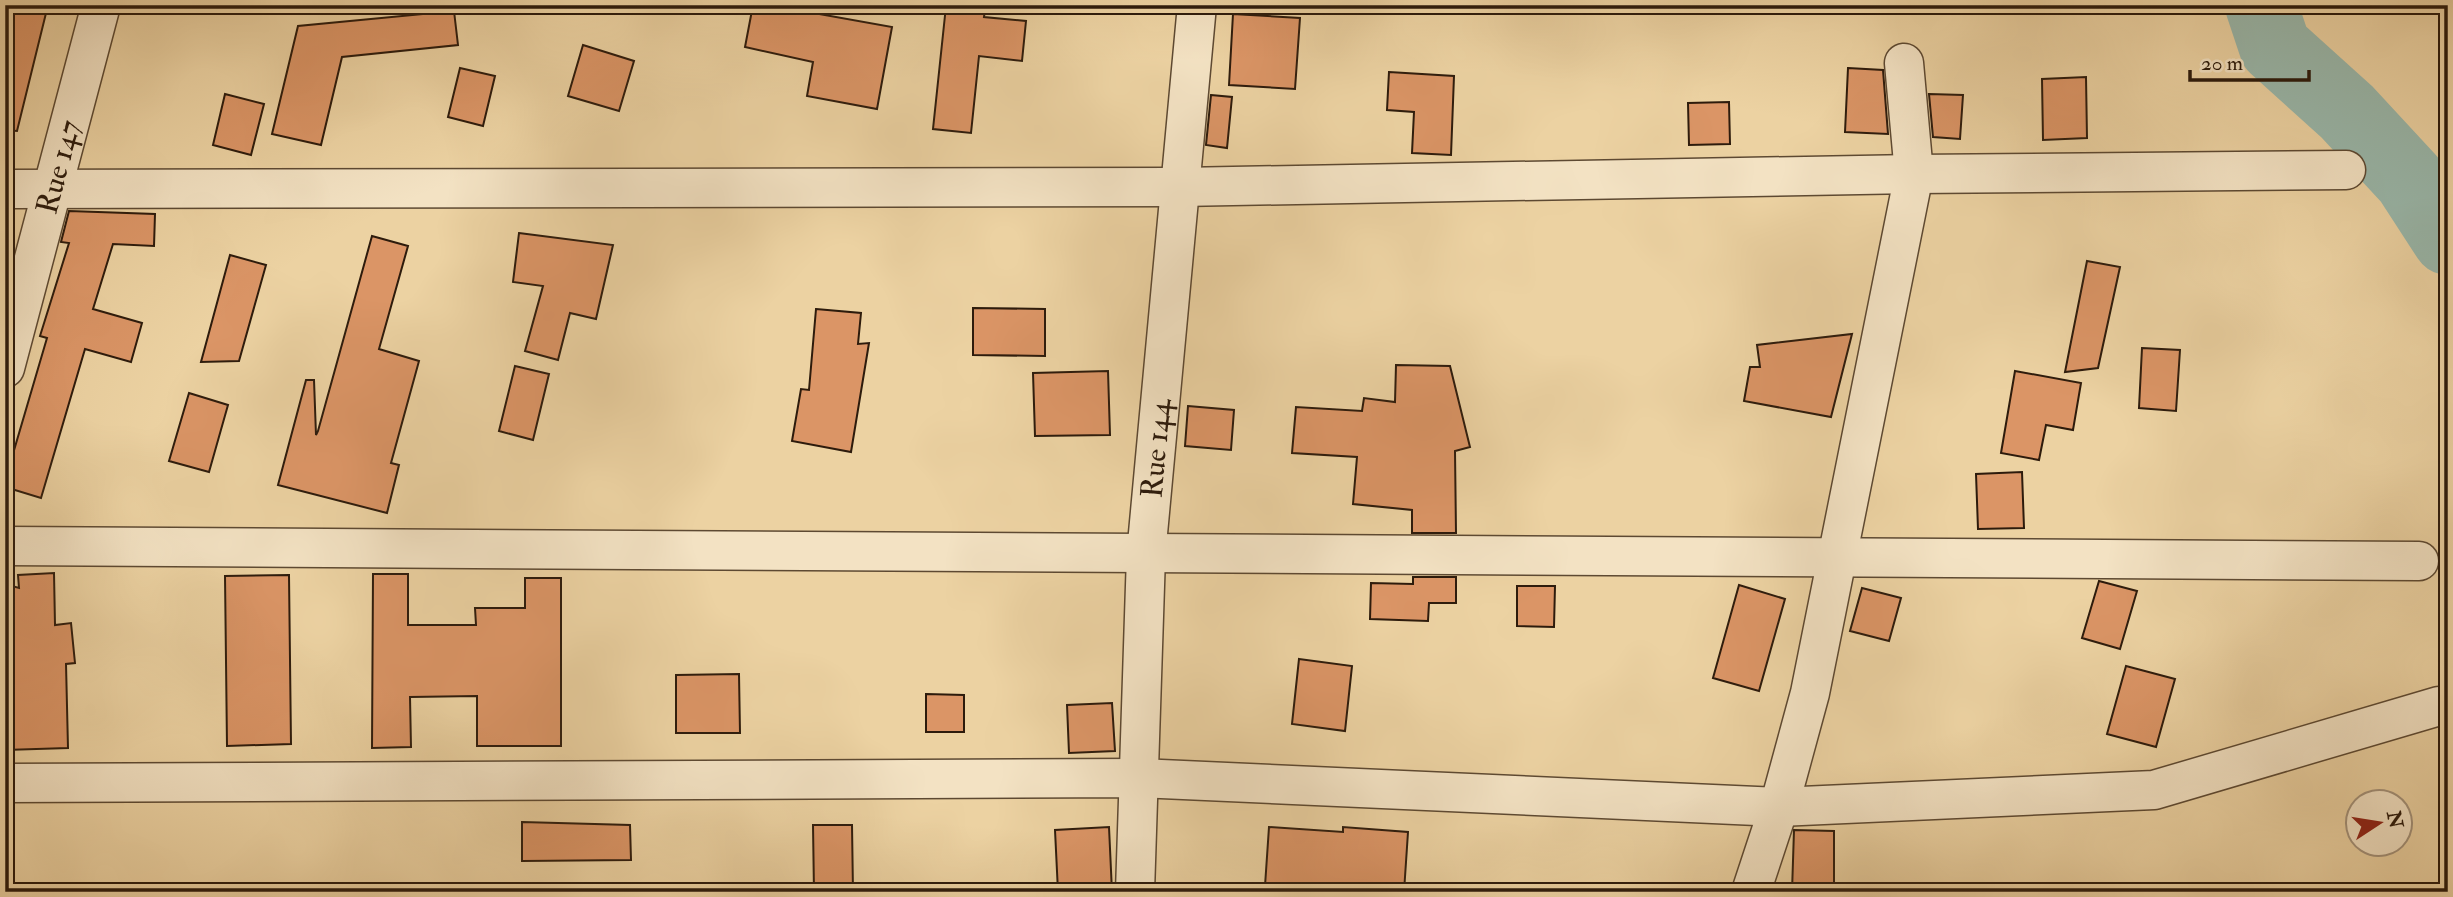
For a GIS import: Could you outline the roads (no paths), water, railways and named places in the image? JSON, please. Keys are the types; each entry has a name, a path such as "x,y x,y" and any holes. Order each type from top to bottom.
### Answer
{"street":[{"name":"Rue 147","path":"5,368 101,5"},
{"name":"Rue 144","path":"1135,892 1146,555 1197,5"},
{"path":"1751,892 1779,807 1810,694 1914,174 1904,63"},
{"path":"5,189 1180,187 1914,174 2346,170"},
{"path":"5,546 1146,555 1838,555 2419,561"},
{"path":"5,783 1139,778 1779,807 2154,790 2439,706"}],"waterway":[{"path":"2261,5 2275,47 2347,112 2409,179 2448,239"}]}
